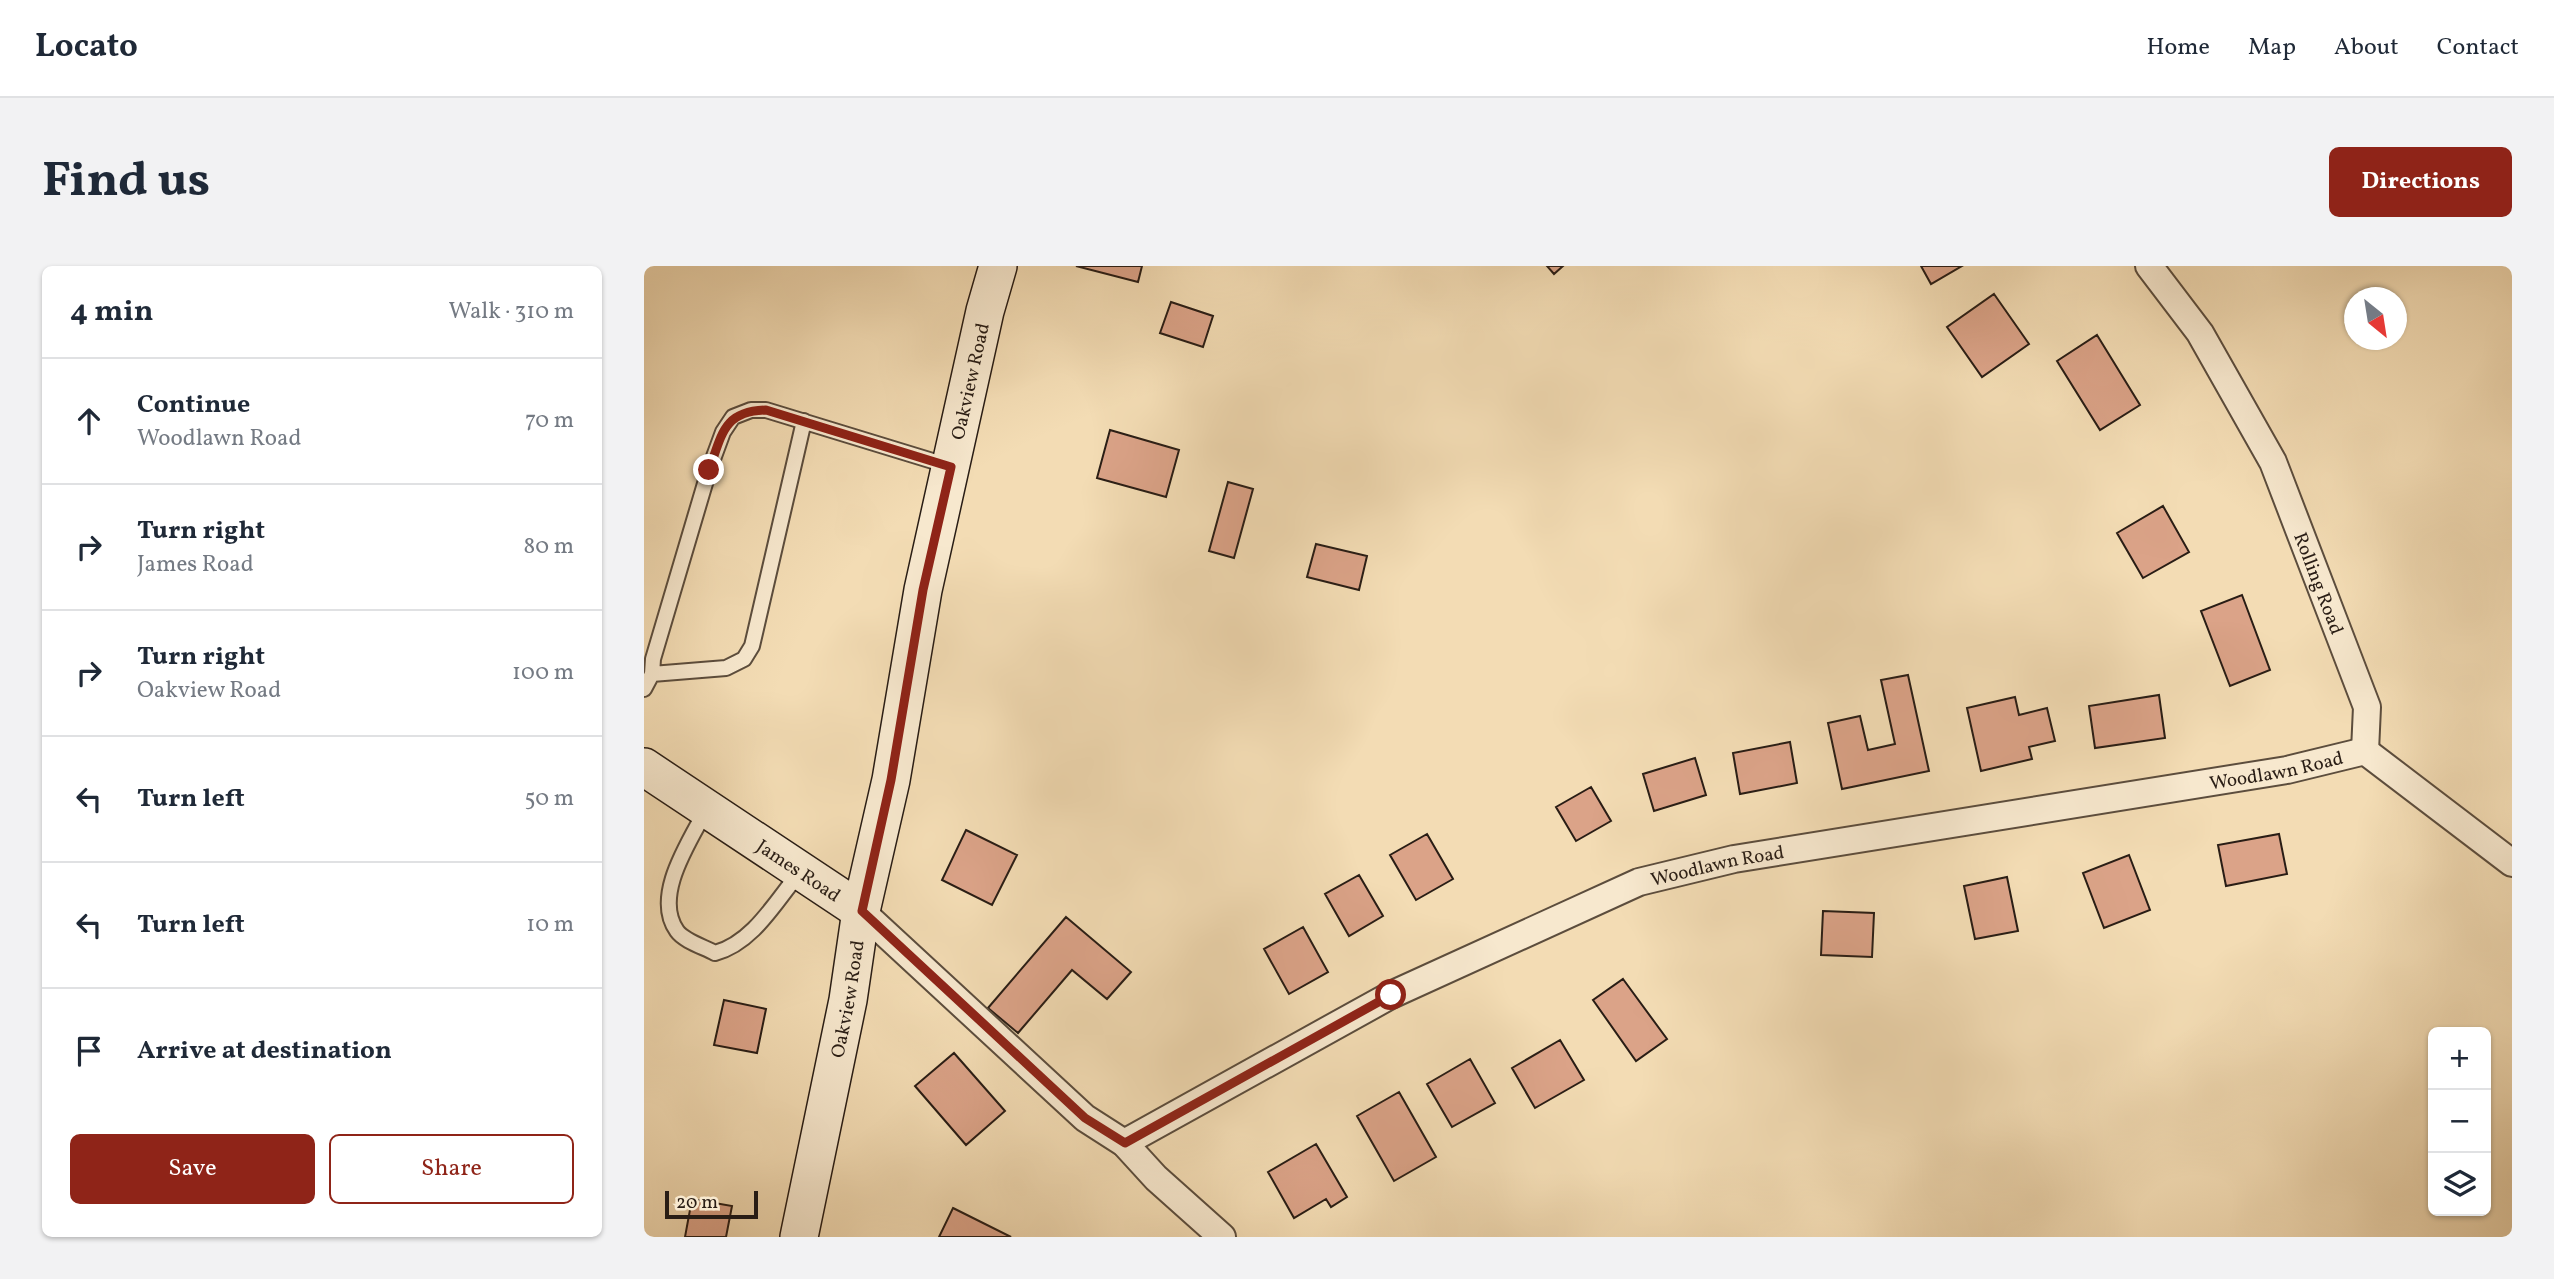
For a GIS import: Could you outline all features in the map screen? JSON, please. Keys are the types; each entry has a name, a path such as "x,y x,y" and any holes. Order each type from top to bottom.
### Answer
{"street":[{"name":"Oakview Road","path":"799,1237 848,1000 862,911 891,780 923,590 985,311 998,266"},
{"name":"Rolling Road","path":"2149,266 2200,334 2273,462 2367,707 2365,751"},
{"path":"2365,751 2512,863"},
{"name":"Woodlawn Road","path":"1125,1143 1391,995 1639,881 1734,859 2287,770 2365,751"},
{"name":"James Road","path":"644,767 862,911 1085,1118 1125,1143 1156,1178 1222,1237"}],"lane":[{"path":"644,689 652,674 653,659 709,470 723,432 733,418 751,410 766,410 951,467"},
{"path":"652,674 726,668 744,659 752,646 804,421"},
{"path":"707,809 676,866 669,906 679,934 715,953 728,949 744,940 800,871"}],"building":[{"path":"1076,266 1142,266 1138,282"},
{"path":"1547,266 1563,266 1554,274"},
{"path":"1921,266 1962,266 1931,284"},
{"path":"1994,294 2029,344 1982,377 1947,327"},
{"path":"1171,302 1213,316 1203,347 1160,333"},
{"path":"2097,335 2140,405 2100,430 2057,361"},
{"path":"1110,430 1179,450 1166,497 1097,478"},
{"path":"1228,482 1253,489 1234,558 1209,551"},
{"path":"2163,506 2189,552 2143,578 2117,533"},
{"path":"1316,544 1367,556 1359,590 1307,577"},
{"path":"2242,595 2270,670 2230,686 2201,611"},
{"path":"1908,675 1929,771 1842,789 1828,723 1860,716 1868,750 1895,744 1881,680"},
{"path":"2159,695 2165,738 2095,748 2089,706"},
{"path":"2015,697 2019,715 2047,708 2055,741 2029,747 2032,759 1981,771 1967,708"},
{"path":"1790,742 1797,783 1740,794 1733,753"},
{"path":"1695,758 1706,795 1654,811 1643,774"},
{"path":"1591,787 1611,821 1576,841 1556,807"},
{"path":"966,830 1017,855 992,905 942,880"},
{"path":"1427,834 1453,879 1416,900 1390,855"},
{"path":"2279,834 2287,874 2226,886 2218,845"},
{"path":"2129,855 2150,910 2104,928 2083,873"},
{"path":"1359,875 1383,916 1349,936 1325,894"},
{"path":"2007,877 2018,931 1975,939 1964,886"},
{"path":"1823,911 1874,913 1872,957 1821,955"},
{"path":"1066,917 1131,972 1107,999 1072,970 1018,1033 988,1008"},
{"path":"1303,927 1328,972 1289,994 1264,949"},
{"path":"1623,979 1667,1039 1636,1061 1593,1000"},
{"path":"724,1000 766,1009 757,1053 714,1045"},
{"path":"1560,1040 1584,1080 1535,1108 1512,1068"},
{"path":"954,1053 1005,1111 966,1145 915,1086"},
{"path":"1470,1059 1495,1103 1452,1127 1427,1084"},
{"path":"1399,1092 1436,1157 1394,1181 1357,1116"},
{"path":"1316,1144 1347,1197 1331,1207 1326,1199 1294,1218 1268,1172"},
{"path":"692,1199 732,1206 726,1237 685,1237"},
{"path":"953,1208 1011,1237 939,1237"}],"route":[{"path":"709,470 723,432 733,418 751,410 766,410 951,467 923,590 891,780 862,911 1085,1118 1125,1143 1391,995"}]}
